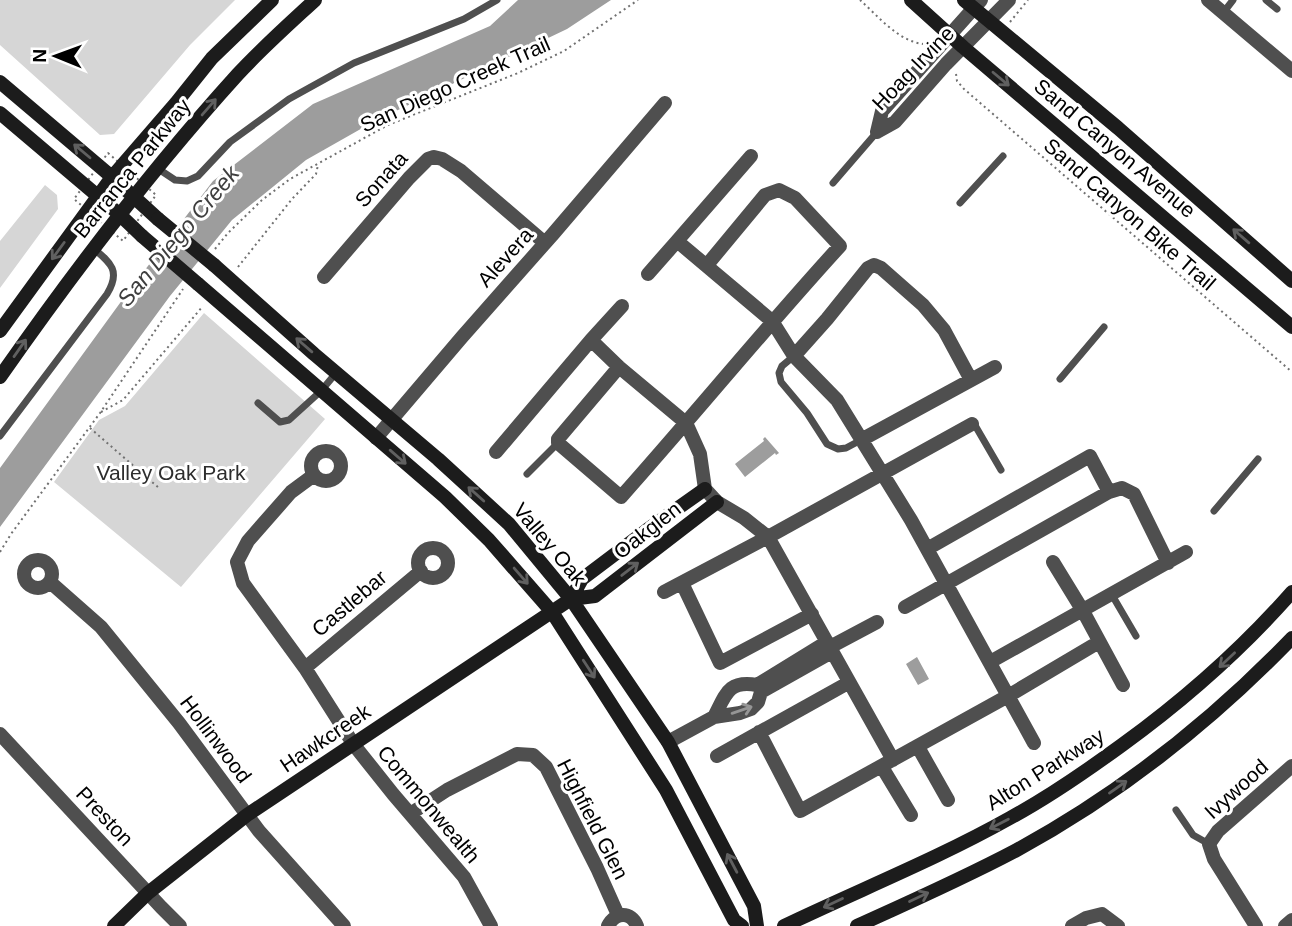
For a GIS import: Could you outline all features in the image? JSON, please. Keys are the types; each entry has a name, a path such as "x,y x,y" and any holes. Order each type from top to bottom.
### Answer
{"street":[{"name":"Barranca Parkway","path":"0,331 112,177 212,58 272,0"},
{"name":"Barranca Parkway","path":"0,377 93,248 156,167 240,72 315,0"},
{"name":"Sand Canyon Avenue","path":"911,0 1292,327"},
{"name":"Hoag Irvine","path":"877,132 895,122 946,64 1009,0"},
{"path":"1208,0 1292,71"},
{"name":"Sand Canyon Avenue","path":"973,3 989,20 1118,128 1292,281"},
{"name":"Hoag Irvine","path":"877,132 882,111 950,34 973,3"},
{"name":"Valley Oak","path":"0,82 158,219 213,259 230,280 438,459 509,524 571,599 668,741 754,906 757,926"},
{"name":"Alevera","path":"376,438 665,103"},
{"name":"Valley Oak","path":"0,113 119,214 193,283 445,497 489,540 552,612 666,790 734,920 742,926"},
{"path":"648,274 751,156"},
{"name":"Sonata","path":"324,277 403,184 433,157 440,158 461,171 545,243"},
{"name":"Oakglen","path":"558,443 621,497 840,246 794,198 779,190 765,195 707,265"},
{"path":"677,241 772,321 794,356 837,400 883,472 1034,743"},
{"path":"794,356 868,268 874,265 881,268 923,305 944,330 971,380"},
{"path":"496,452 622,306"},
{"path":"591,340 686,423 701,454 705,489 717,502 744,517 768,537 830,647 911,815"},
{"path":"558,443 558,439 619,367"},
{"path":"861,440 995,367"},
{"path":"664,592 972,424"},
{"path":"927,549 1090,456 1109,492"},
{"name":"Commonwealth","path":"314,475 291,492 248,541 237,562 243,583 305,668 354,745 464,877 491,926"},
{"path":"905,607 1109,492 1122,488 1134,494 1168,563"},
{"name":"Oakglen","path":"571,599 582,579 705,489"},
{"name":"Oakglen","path":"571,599 595,596 717,502"},
{"path":"646,530 658,547"},
{"path":"990,662 1186,552"},
{"path":"1053,562 1123,685"},
{"name":"Castlebar","path":"305,668 421,571"},
{"name":"Hollinwood","path":"50,582 101,627 179,723 259,831 344,926"},
{"path":"682,583 720,663 811,614"},
{"name":"Alton Parkway","path":"784,926 946,851 1060,789 1179,703 1236,651 1292,593"},
{"name":"Hawkcreek","path":"114,926 148,893 247,815 571,599"},
{"path":"759,688 877,622"},
{"path":"857,926 1015,851 1104,797 1207,719 1250,681 1292,638"},
{"path":"759,732 800,811 918,747 1099,642"},
{"path":"714,717 729,689 735,684 747,683 759,688"},
{"path":"717,756 848,683"},
{"path":"668,741 714,717 751,709 758,702 759,688"},
{"name":"Preston","path":"0,734 180,926"},
{"path":"918,747 948,800"},
{"name":"Highfield Glen","path":"410,814 447,790 517,754 533,755 546,767 597,868 613,921"},
{"name":"Ivywood","path":"1209,844 1218,831 1292,766"},
{"path":"1209,844 1214,859 1255,926"},
{"path":"1072,926 1086,918 1102,914 1118,926"},
{"path":"613,921 623,915 631,917 637,926"},
{"path":"1285,926 1292,920"}],"lane":[{"path":"156,167 175,180 187,181 198,176 230,142 299,93 354,63 464,19 496,0"},
{"path":"1223,13 1233,0"},
{"path":"1266,0 1277,9"},
{"path":"833,183 877,132"},
{"path":"960,203 1003,156"},
{"path":"0,436 114,283 114,272 108,261 93,248"},
{"path":"1060,379 1104,327"},
{"path":"794,356 782,366 779,373 781,382 807,412 828,444 838,449 861,440"},
{"path":"258,403 280,422 284,422 321,391 336,373"},
{"path":"972,424 1001,470"},
{"path":"527,474 558,443"},
{"path":"1214,511 1258,458"},
{"path":"1112,594 1136,636"},
{"path":"1177,810 1193,835 1209,844"}],"path":[{"name":"San Diego Creek Trail","path":"213,259 228,233 262,200 290,180 388,125 518,73 564,51 638,0"},
{"path":"860,0 899,35 914,43 923,44"},
{"name":"Sand Canyon Bike Trail","path":"956,73 957,80 964,89 1292,372"},
{"path":"230,280 292,199 316,174 319,163"},
{"path":"0,552 10,534 193,283"},
{"path":"100,413 123,400 211,297"},
{"path":"89,428 159,488"}],"green space":[{"path":"0,0 235,0 190,45 114,134 100,135 0,45"},
{"path":"45,185 57,195 58,209 0,288 0,241"},
{"name":"Valley Oak Park","path":"204,313 325,419 181,587 54,482 99,420 125,406"}],"water":[{"name":"San Diego Creek","path":"518,0 611,0 567,29 373,122 306,160 232,220 170,296 0,527 0,468 128,292 213,181 313,104 490,26"},
{"path":"765,437 779,453 775,453 745,477 735,464 764,441"},
{"path":"917,657 929,679 918,685 906,664"}]}
